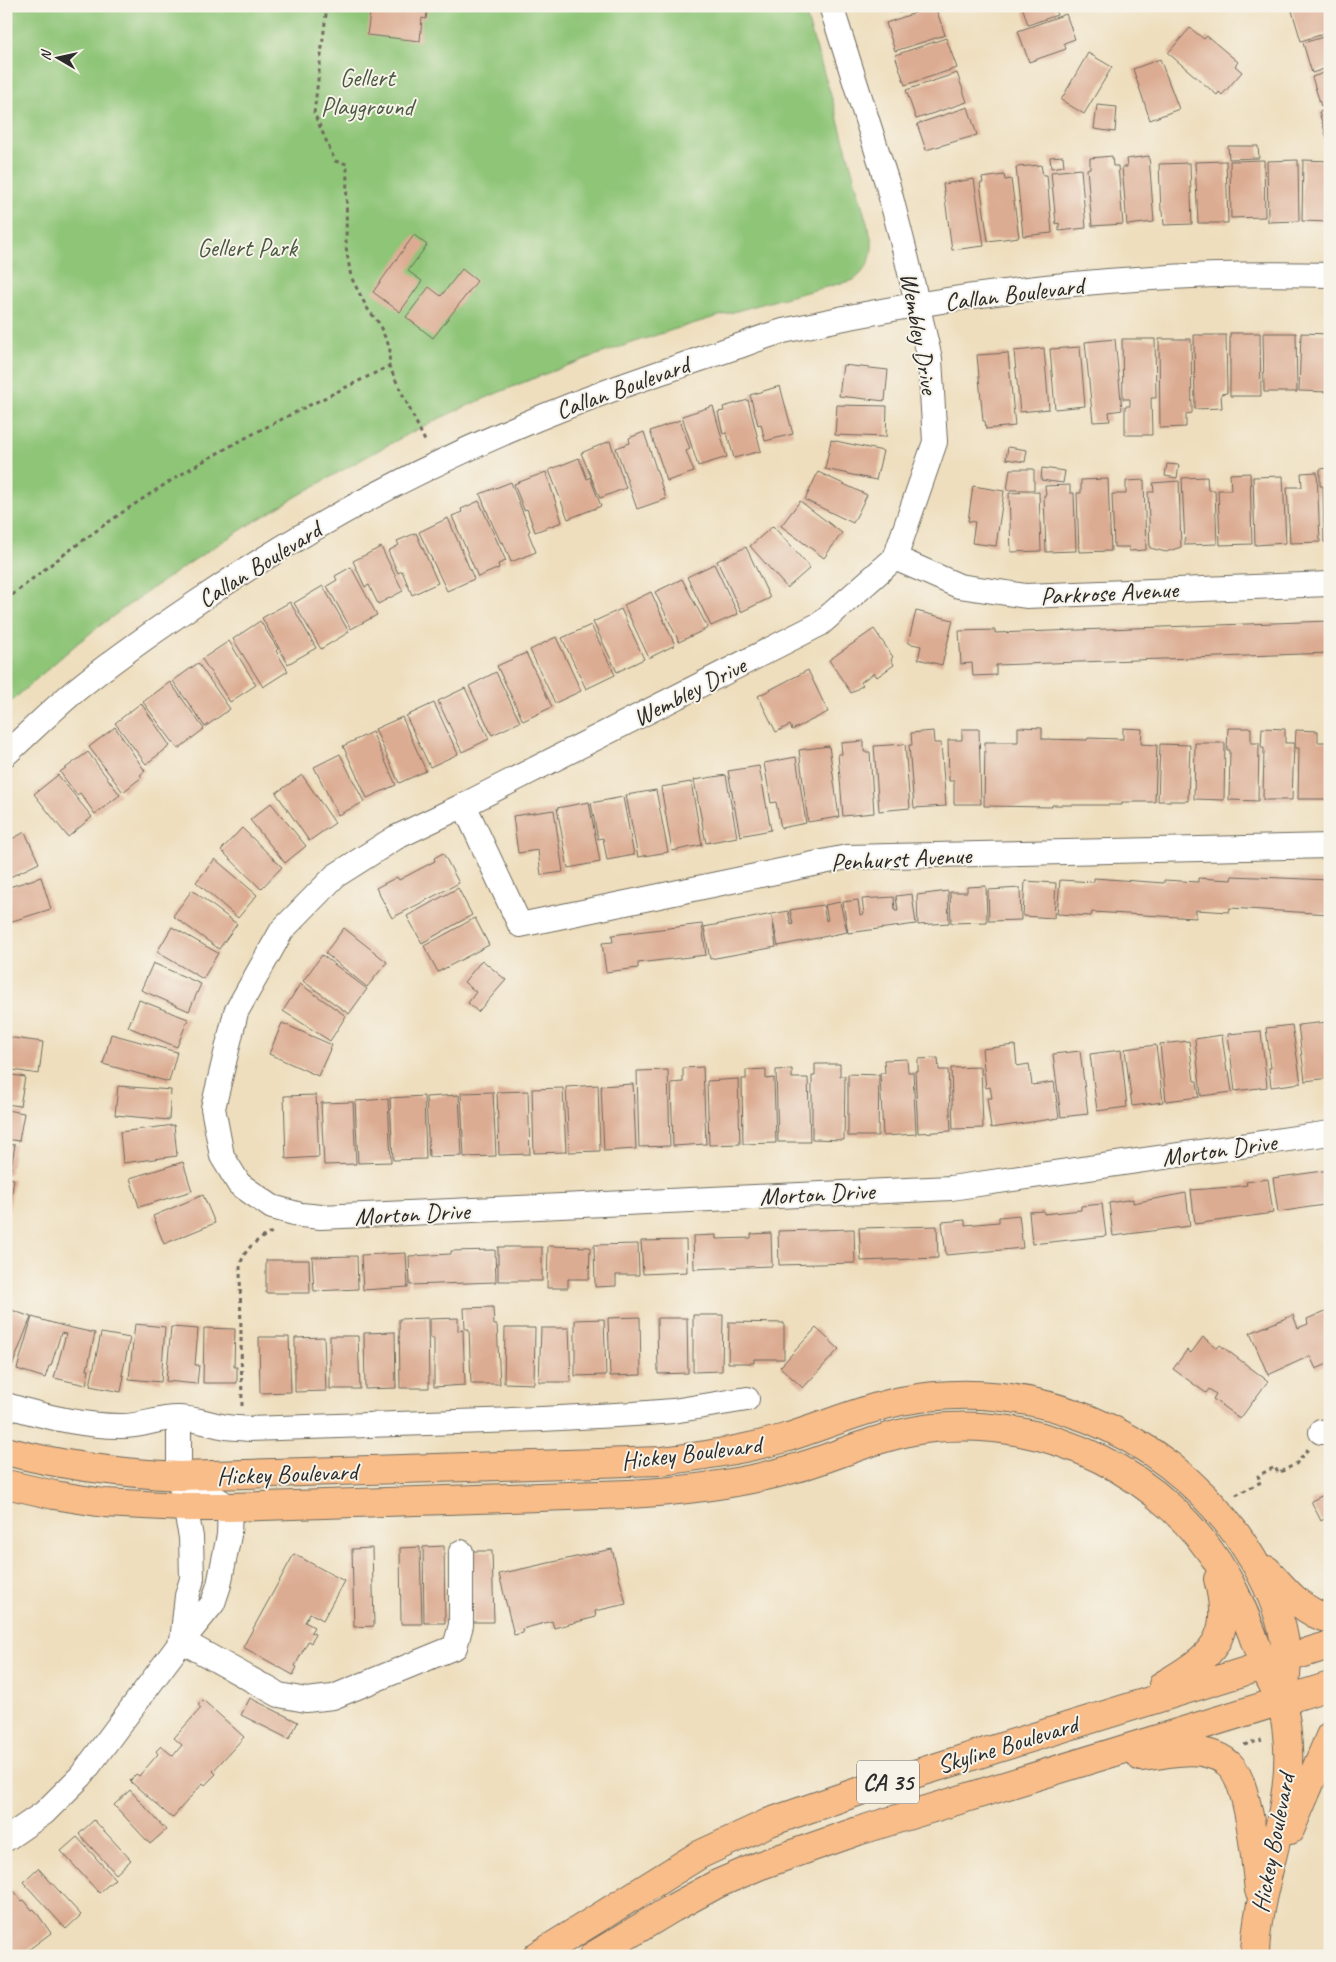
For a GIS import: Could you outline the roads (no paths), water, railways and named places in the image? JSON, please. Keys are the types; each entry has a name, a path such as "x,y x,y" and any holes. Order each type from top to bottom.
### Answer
{"main road":[{"name":"Hickey Boulevard","path":"6,1451 78,1467 128,1473 179,1476 670,1460 758,1446 900,1401 950,1395 998,1396 1023,1399 1070,1411 1101,1423 1138,1443 1178,1471 1196,1488 1230,1525 1244,1545 1277,1610 1283,1634 1275,1662"},
{"name":"Hickey Boulevard","path":"6,1484 54,1495 104,1503 184,1507 629,1494 727,1484 775,1474 866,1443 912,1431 963,1426 987,1427 1036,1435 1060,1442 1104,1460 1133,1477 1165,1501 1184,1519 1226,1575 1275,1662 1288,1673 1281,1701 1287,1732 1288,1771 1276,1843 1261,1901 1255,1938 1255,1956"},
{"path":"1244,1545 1292,1598 1308,1610 1330,1619"},
{"path":"1121,1709 1195,1666 1217,1642 1221,1632 1224,1613 1222,1594 1212,1554"},
{"name":"Skyline Boulevard","path":"538,1956 700,1855 770,1822 813,1806 1330,1645"},
{"name":"Skyline Boulevard","path":"593,1956 673,1908 761,1864 832,1839 1330,1686"},
{"path":"1261,1901 1330,1736"},
{"path":"1080,1764 1201,1752 1222,1759 1230,1765 1236,1772 1244,1793 1261,1901"}],"street":[{"name":"Wembley Drive","path":"301,1216 272,1207 239,1184 222,1156 212,1108 236,1012 282,930 335,876 395,838 464,805 820,624 895,558 936,442 930,359 888,186 831,6"},
{"name":"Callan Boulevard","path":"6,754 76,691 154,631 220,586 324,522 436,464 541,416 609,390 779,332 917,305 1151,277 1231,274 1330,275"},
{"name":"Parkrose Avenue","path":"895,558 959,586 1026,596 1330,584"},
{"name":"Penhurst Avenue","path":"464,805 520,925 847,857 1330,846"},
{"name":"Morton Drive","path":"301,1216 321,1217 951,1188 1330,1133"},
{"name":"Hickey Boulevard","path":"6,1405 63,1419 111,1426 130,1426 161,1418 178,1418 203,1421 226,1427 243,1428 384,1425 606,1416 673,1411 747,1399"},
{"path":"178,1418 179,1476 191,1537 192,1579 187,1596 182,1641"},
{"path":"6,1840 44,1813 81,1776 182,1641 213,1603 219,1586 229,1535 230,1507 179,1476"},
{"path":"182,1641 279,1696 306,1700 333,1697 454,1647 461,1625 461,1552"}],"park label":[{"name":"Gellert Playground","path":"367,92"},
{"name":"Gellert Park","path":"247,247"}]}
